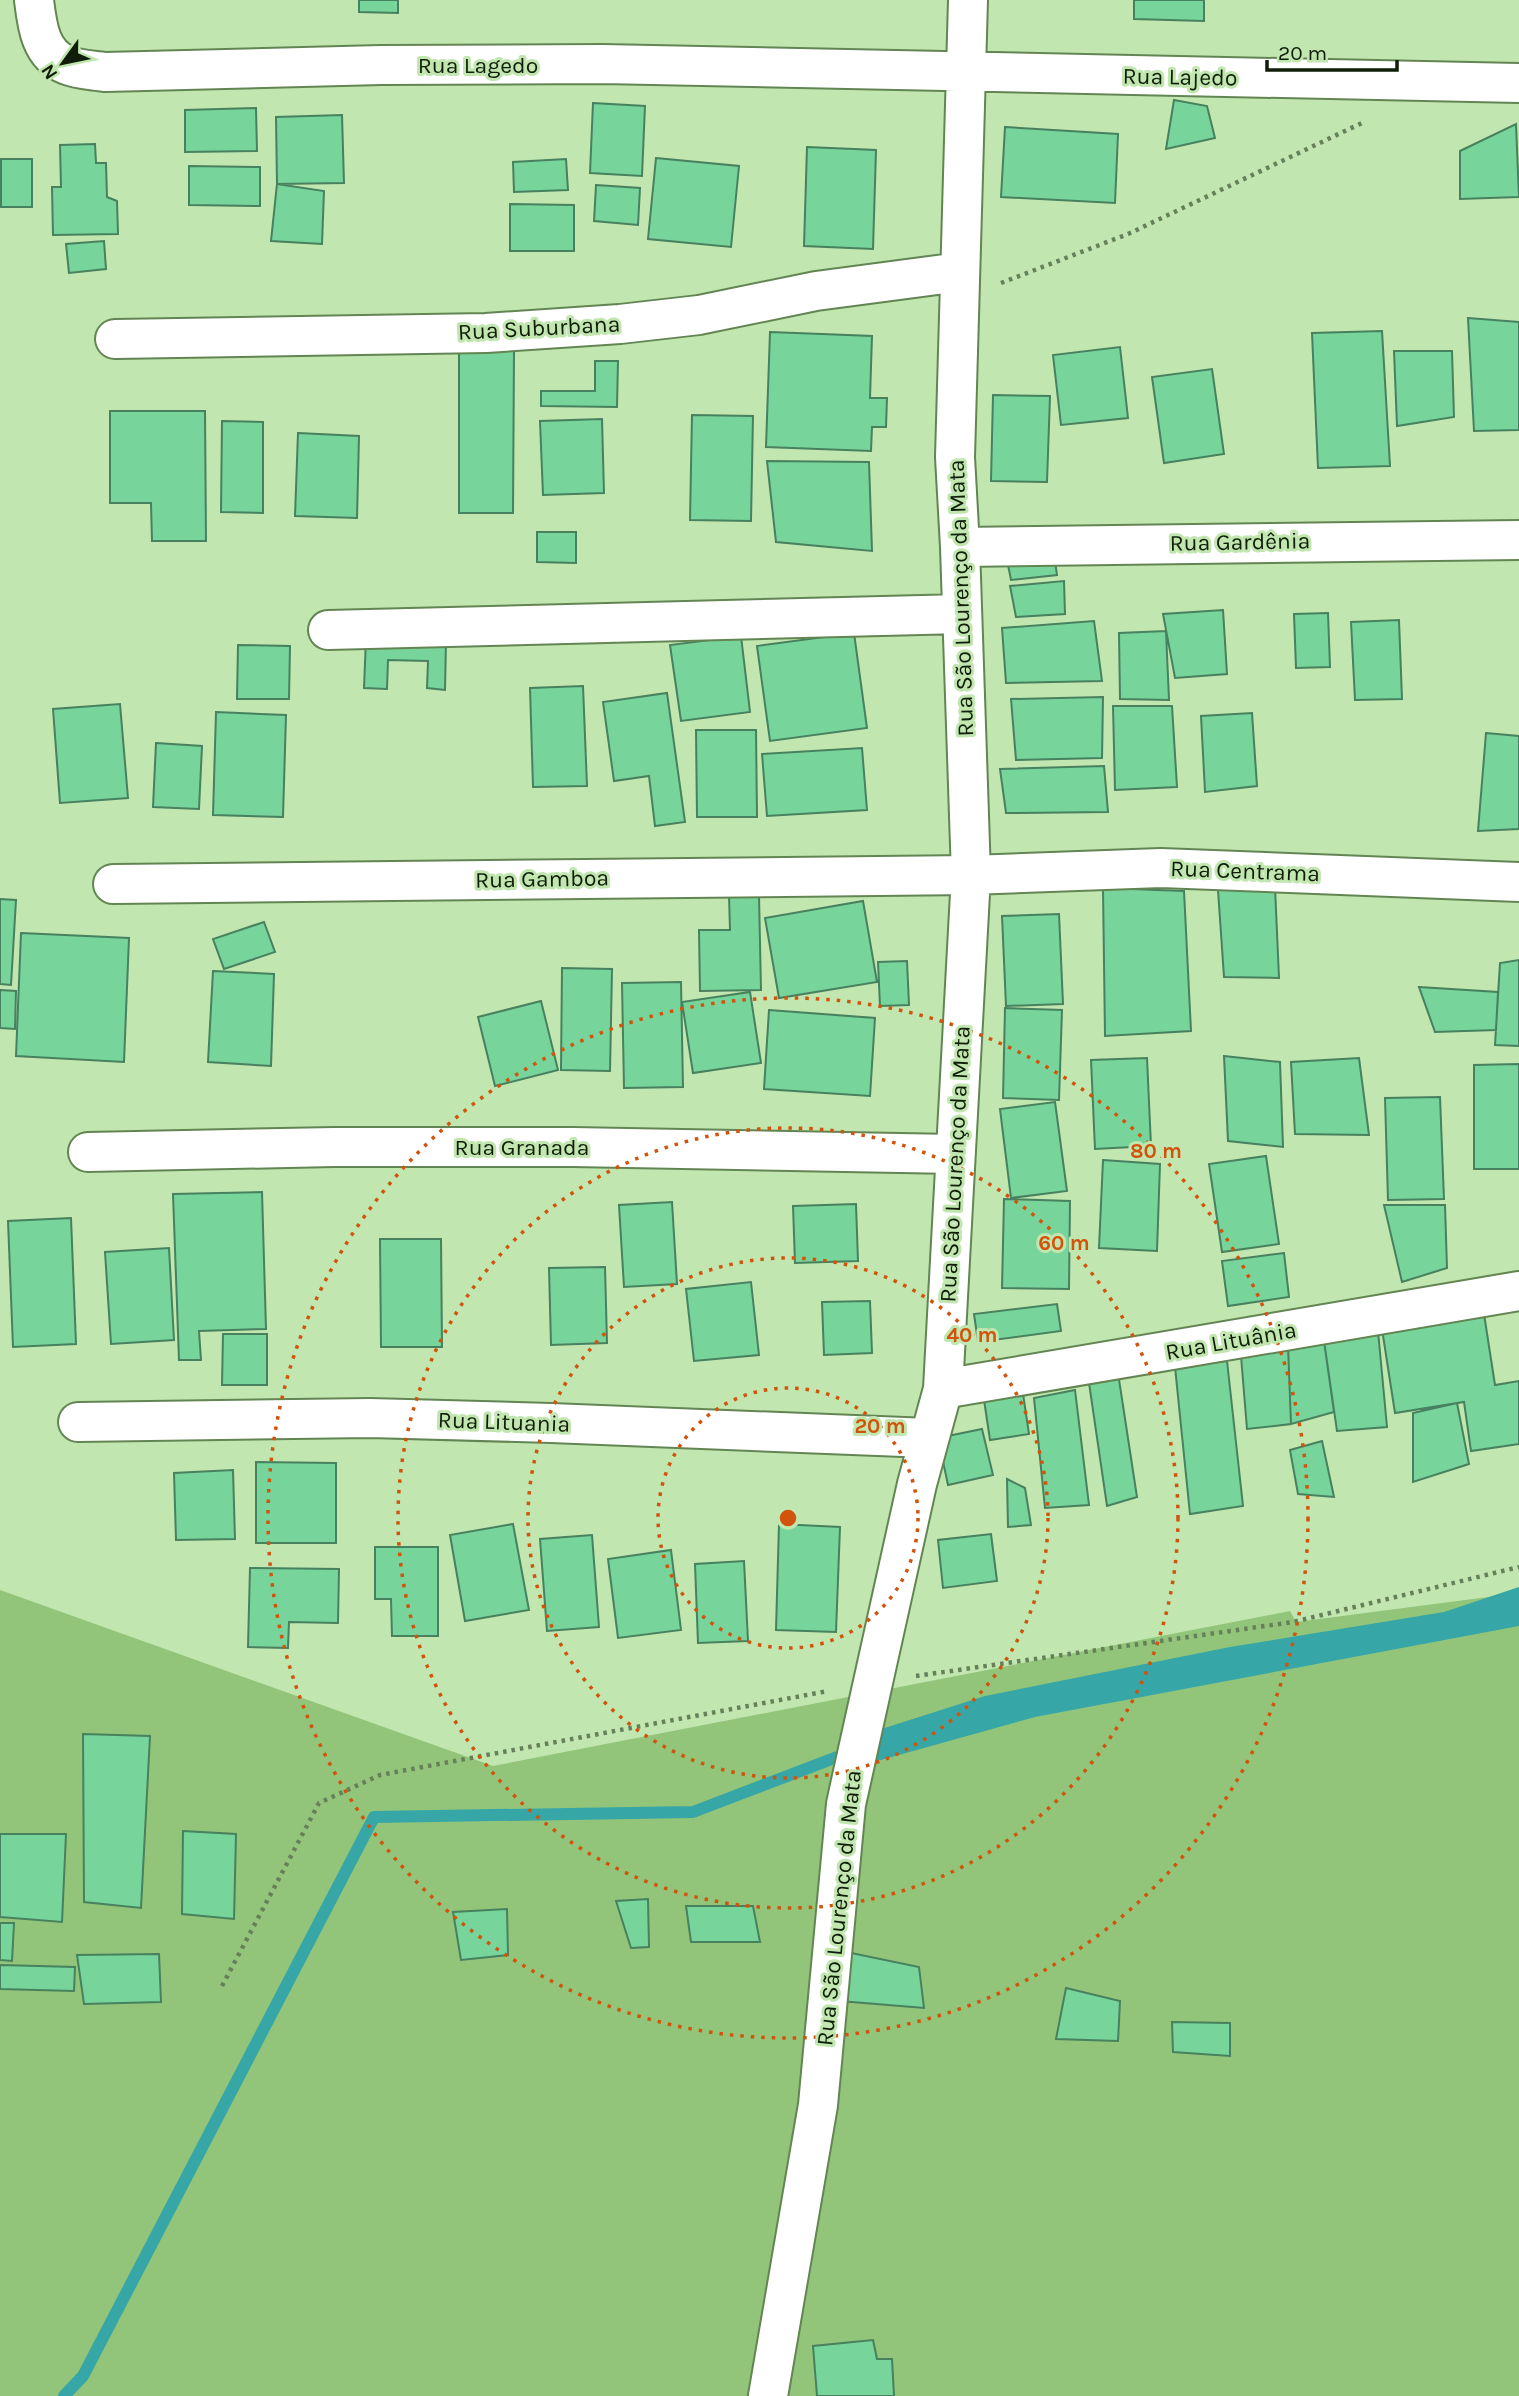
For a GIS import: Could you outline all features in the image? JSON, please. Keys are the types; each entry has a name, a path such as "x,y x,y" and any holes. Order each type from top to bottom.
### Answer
{"street":[{"name":"Rua Lagedo","path":"34,0 42,41 53,57 67,65 106,72 381,65 602,64 966,72"},
{"name":"Rua São Lourenço da Mata","path":"768,2396 818,2105 846,1804 915,1493 943,1390 971,875 955,457 968,0"},
{"name":"Rua Lajedo","path":"966,72 1519,83"},
{"name":"Rua Suburbana","path":"115,339 486,333 620,324 699,315 816,291 960,285"},
{"name":"Rua Gardênia","path":"960,547 1519,540"},
{"path":"328,630 962,614"},
{"name":"Rua Centrama","path":"971,875 1161,868 1519,882"},
{"name":"Rua Gamboa","path":"113,884 971,875"},
{"name":"Rua Granada","path":"88,1152 334,1147 573,1147 955,1154"},
{"name":"Rua Lituânia","path":"943,1390 1519,1291"},
{"name":"Rua Lituania","path":"78,1422 370,1419 551,1423 929,1438"}],"path":[{"path":"960,285 1128,234 1376,117"}],"green space":[{"path":"0,1590 493,1766 1290,1611 1296,1622 1519,1593 1519,2396 0,2396"}],"water":[{"path":"1519,1587 1519,1626 1035,1717 863,1765 872,1732 985,1696 1230,1647 1444,1612"}],"building":[{"path":"359,0 398,0 398,13 359,12"},
{"path":"1134,0 1204,0 1204,21 1134,19"},
{"path":"1174,100 1207,106 1215,138 1166,149"},
{"path":"593,103 645,106 642,176 590,173"},
{"path":"256,108 257,151 185,152 185,110"},
{"path":"342,115 344,183 277,184 276,117"},
{"path":"1516,124 1519,197 1460,199 1460,151"},
{"path":"1005,127 1118,134 1115,203 1001,197"},
{"path":"95,144 96,163 106,163 107,197 117,201 118,234 53,235 52,187 61,187 60,145"},
{"path":"807,147 876,150 873,249 804,246"},
{"path":"656,158 739,166 731,247 648,239"},
{"path":"1,159 32,159 32,207 1,207"},
{"path":"566,159 568,190 514,192 513,162"},
{"path":"189,166 260,167 260,206 189,205"},
{"path":"277,184 324,191 322,244 271,241"},
{"path":"596,185 640,188 638,225 594,221"},
{"path":"510,204 574,205 574,251 510,251"},
{"path":"104,241 106,269 69,273 66,244"},
{"path":"1468,318 1519,322 1519,430 1474,431"},
{"path":"1382,331 1390,466 1318,468 1312,333"},
{"path":"770,332 872,336 870,398 887,398 886,427 872,427 871,451 766,447"},
{"path":"1120,347 1128,418 1061,425 1053,355"},
{"path":"459,350 514,350 513,513 459,513"},
{"path":"1394,351 1452,351 1454,417 1397,426"},
{"path":"595,361 618,361 617,407 541,406 541,391 595,391"},
{"path":"1212,369 1224,454 1164,463 1152,377"},
{"path":"993,395 1050,396 1047,482 991,481"},
{"path":"110,411 205,411 206,541 152,541 151,503 110,503"},
{"path":"692,415 753,416 751,521 690,520"},
{"path":"602,419 604,493 543,495 540,421"},
{"path":"222,421 263,422 263,513 221,512"},
{"path":"298,433 359,436 357,518 295,516"},
{"path":"767,461 869,462 872,551 776,542"},
{"path":"537,532 576,532 576,563 537,562"},
{"path":"1054,554 1057,575 1011,580 1006,555"},
{"path":"1064,581 1065,614 1016,617 1010,586"},
{"path":"1223,610 1227,674 1175,678 1163,614"},
{"path":"1328,613 1330,667 1296,668 1294,614"},
{"path":"1399,620 1402,699 1355,700 1351,622"},
{"path":"1094,621 1102,681 1006,683 1002,628"},
{"path":"1166,631 1169,700 1120,699 1119,633"},
{"path":"854,633 867,728 770,741 757,646"},
{"path":"741,636 750,712 681,721 670,645"},
{"path":"366,638 446,641 445,690 427,688 428,661 388,660 387,689 364,688"},
{"path":"238,645 290,646 289,699 237,699"},
{"path":"583,686 587,786 533,787 530,688"},
{"path":"667,693 685,822 655,826 649,776 614,781 603,702"},
{"path":"1103,697 1102,758 1016,760 1011,699"},
{"path":"120,704 128,798 60,803 53,709"},
{"path":"1113,706 1172,706 1177,787 1115,790"},
{"path":"216,712 286,715 283,817 213,815"},
{"path":"1252,713 1257,786 1205,792 1201,716"},
{"path":"696,730 756,730 757,817 697,817"},
{"path":"1486,733 1519,736 1519,829 1478,831"},
{"path":"156,743 202,746 199,809 153,807"},
{"path":"862,748 867,810 767,816 762,754"},
{"path":"1104,766 1108,812 1006,813 1000,769"},
{"path":"1275,887 1279,978 1224,977 1218,890"},
{"path":"1103,888 1184,891 1191,1031 1105,1036"},
{"path":"729,895 759,895 761,990 700,991 699,930 730,930"},
{"path":"0,899 16,900 11,985 0,984"},
{"path":"863,901 877,982 779,998 765,918"},
{"path":"1059,914 1063,1004 1006,1006 1002,916"},
{"path":"264,922 275,952 224,969 213,939"},
{"path":"21,933 129,938 124,1062 16,1056"},
{"path":"1519,960 1519,1046 1495,1045 1500,963"},
{"path":"907,961 909,1005 880,1006 878,962"},
{"path":"562,968 612,969 610,1071 561,1070"},
{"path":"213,971 274,974 271,1066 208,1062"},
{"path":"681,982 683,1087 624,1088 622,983"},
{"path":"1419,987 1498,992 1496,1030 1435,1032"},
{"path":"0,990 16,991 15,1029 0,1028"},
{"path":"750,992 761,1063 693,1073 682,1002"},
{"path":"541,1001 558,1070 495,1086 478,1017"},
{"path":"1005,1008 1062,1010 1059,1100 1003,1098"},
{"path":"769,1010 875,1018 870,1096 764,1089"},
{"path":"1224,1056 1280,1062 1283,1147 1228,1141"},
{"path":"1147,1058 1151,1146 1095,1149 1091,1060"},
{"path":"1359,1058 1369,1135 1295,1134 1291,1062"},
{"path":"1519,1064 1519,1169 1474,1169 1474,1065"},
{"path":"1440,1097 1444,1199 1388,1200 1385,1098"},
{"path":"1055,1102 1067,1191 1011,1198 1000,1109"},
{"path":"1266,1156 1279,1244 1222,1252 1209,1164"},
{"path":"1103,1160 1160,1164 1157,1251 1099,1248"},
{"path":"262,1192 266,1329 199,1331 201,1360 179,1360 173,1194"},
{"path":"1004,1199 1070,1201 1069,1289 1002,1288"},
{"path":"672,1202 677,1284 624,1287 619,1205"},
{"path":"856,1204 858,1261 795,1263 793,1206"},
{"path":"1384,1205 1445,1205 1447,1268 1402,1282"},
{"path":"71,1218 76,1344 13,1347 8,1221"},
{"path":"380,1239 441,1239 442,1347 381,1347"},
{"path":"169,1248 174,1340 111,1344 105,1252"},
{"path":"1284,1253 1289,1297 1228,1306 1222,1261"},
{"path":"605,1267 607,1343 551,1345 549,1268"},
{"path":"751,1282 759,1355 694,1361 686,1289"},
{"path":"870,1301 872,1353 824,1355 822,1302"},
{"path":"1057,1304 1061,1331 978,1342 974,1314"},
{"path":"1484,1314 1495,1385 1519,1381 1519,1444 1471,1451 1464,1402 1395,1413 1382,1329"},
{"path":"1378,1331 1387,1427 1337,1431 1324,1341"},
{"path":"223,1334 267,1334 267,1385 222,1385"},
{"path":"1324,1341 1334,1412 1291,1424 1288,1346"},
{"path":"1288,1346 1291,1424 1247,1429 1241,1356"},
{"path":"1227,1361 1243,1506 1190,1514 1175,1367"},
{"path":"1118,1373 1137,1497 1107,1506 1089,1383"},
{"path":"1022,1387 1029,1434 990,1440 983,1393"},
{"path":"1075,1390 1089,1505 1045,1508 1034,1398"},
{"path":"1457,1403 1469,1464 1413,1482 1413,1413"},
{"path":"982,1429 993,1475 948,1485 938,1438"},
{"path":"1322,1441 1334,1497 1298,1494 1290,1450"},
{"path":"256,1462 336,1463 336,1543 256,1543"},
{"path":"233,1470 235,1539 176,1540 174,1473"},
{"path":"1007,1479 1025,1488 1031,1525 1008,1527"},
{"path":"513,1524 529,1610 465,1621 450,1535"},
{"path":"779,1524 840,1527 836,1632 776,1630"},
{"path":"991,1534 997,1581 943,1588 938,1540"},
{"path":"592,1535 599,1627 547,1631 540,1539"},
{"path":"375,1547 438,1547 438,1636 392,1636 391,1599 375,1599"},
{"path":"671,1550 681,1630 618,1638 608,1559"},
{"path":"744,1561 748,1641 698,1643 695,1564"},
{"path":"250,1568 339,1569 338,1623 289,1622 288,1648 248,1647"},
{"path":"83,1734 150,1736 141,1908 84,1902"},
{"path":"183,1831 236,1834 234,1919 182,1914"},
{"path":"0,1834 66,1834 62,1922 0,1917"},
{"path":"648,1899 649,1947 631,1948 616,1901"},
{"path":"686,1906 753,1906 760,1942 691,1942"},
{"path":"507,1909 508,1955 461,1960 453,1912"},
{"path":"0,1923 14,1923 12,1961 0,1960"},
{"path":"832,1949 919,1967 924,2008 840,2001"},
{"path":"159,1954 161,2002 84,2004 77,1955"},
{"path":"0,1965 75,1967 74,1991 0,1989"},
{"path":"1066,1988 1120,2001 1118,2041 1056,2039"},
{"path":"1172,2022 1230,2023 1230,2056 1173,2052"},
{"path":"873,2340 877,2359 892,2359 894,2396 817,2396 813,2346"}],"waterway":[{"path":"64,2396 83,2376 374,1817 693,1812 837,1757"}]}
